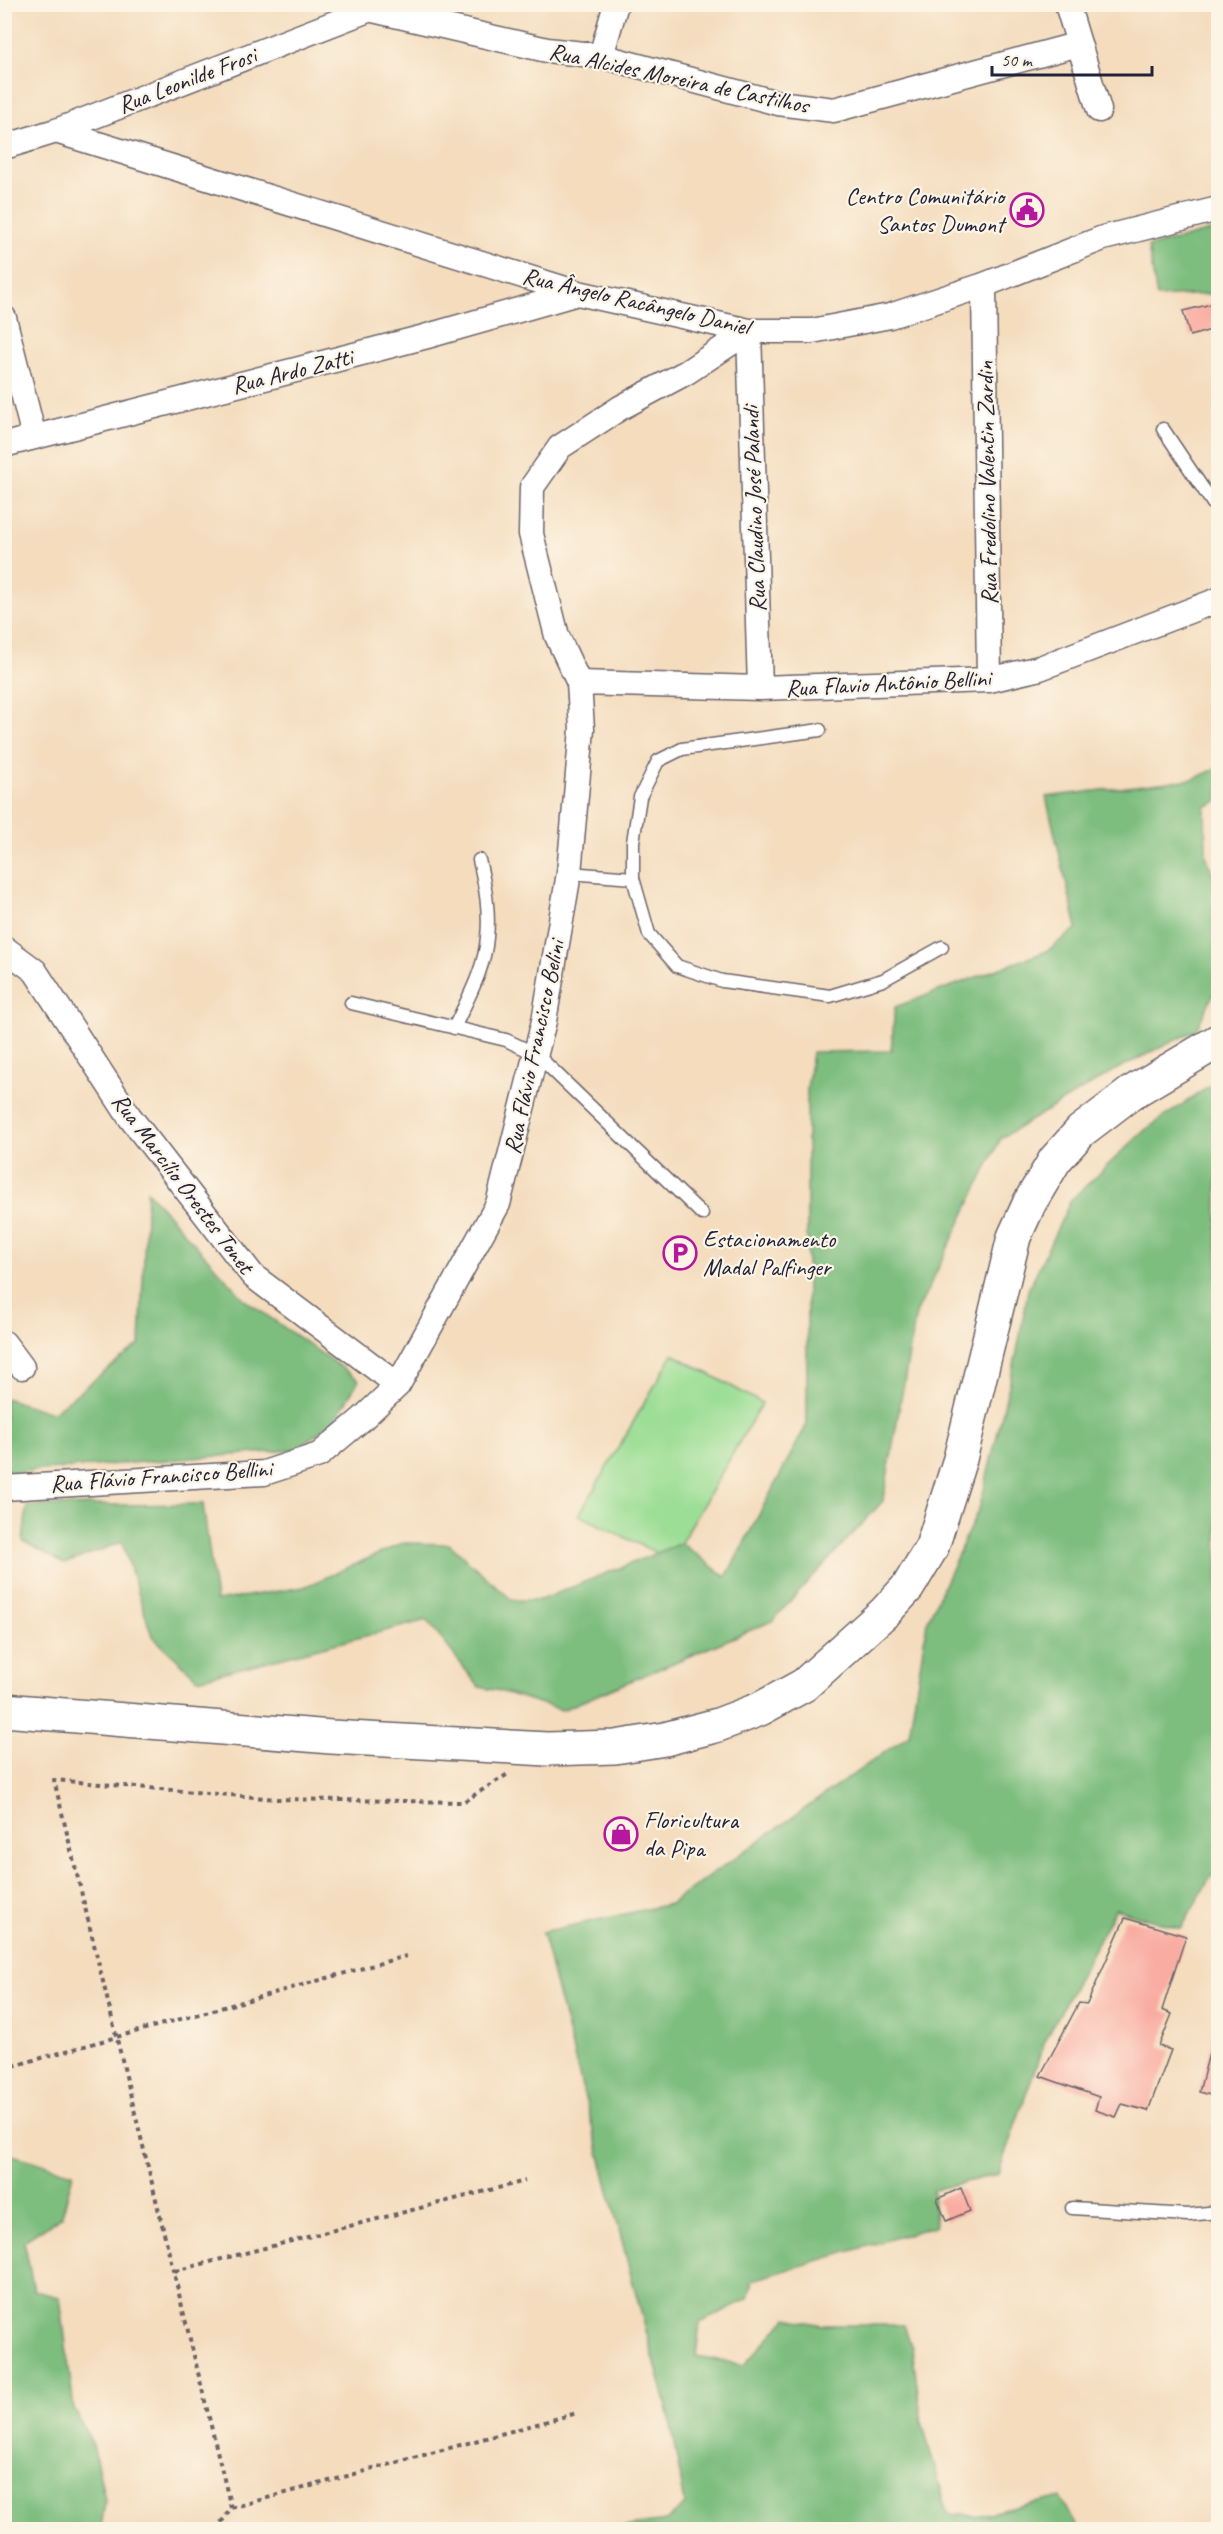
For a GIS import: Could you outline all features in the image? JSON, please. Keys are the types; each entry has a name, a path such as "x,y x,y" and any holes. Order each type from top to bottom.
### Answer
{"main road":[{"path":"4,1710 331,1737 547,1749 615,1748 665,1739 718,1725 760,1709 787,1695 804,1685 885,1612 908,1587 932,1547 960,1459 1014,1237 1030,1202 1055,1160 1081,1131 1131,1093 1218,1041"}],"street":[{"path":"601,56 616,4"},
{"path":"1067,4 1099,110"},
{"name":"Rua Alcides Moreira de Castilhos","path":"358,7 547,50 601,56 778,103 834,110 1079,44"},
{"name":"Rua Leonilde Frosi","path":"4,147 56,130 358,7"},
{"name":"Rua Ângelo Racângelo Daniel","path":"56,130 578,293 749,331 812,331 890,316 984,285 1103,238 1218,209"},
{"name":"Rua Fredolino Valentin Zardin","path":"984,285 989,680"},
{"name":"Rua Ardo Zatti","path":"4,445 424,337 578,293"},
{"path":"4,318 34,437"},
{"path":"579,683 557,636 531,534 532,487 560,447 620,408 687,372 749,331"},
{"name":"Rua Claudino José Palandi","path":"749,331 760,688"},
{"name":"Rua Flavio Antônio Bellini","path":"579,683 760,688 989,680 1040,668 1218,600"},
{"name":"Rua Flávio Francisco Belini","path":"398,1384 498,1204 544,1021 569,873 582,729 579,683"},
{"name":"Rua Marcílio Orestes Tonet","path":"4,948 35,971 129,1116 253,1276 398,1384"},
{"path":"4,1343 22,1367"},
{"name":"Rua Flávio Francisco Bellini","path":"4,1488 264,1473 319,1455 362,1419 398,1384"}],"lane":[{"path":"1163,429 1218,511"},
{"path":"820,730 682,749 658,761 640,797 633,842 633,878 649,934 677,966 722,981 830,996 884,980 942,947"},
{"path":"454,1028 479,972 488,939 487,896 479,860"},
{"path":"569,873 633,878"},
{"path":"351,1003 506,1040 536,1054 702,1214"},
{"path":"1072,2208 1188,2215 1218,2212"}],"path":[{"path":"231,2508 54,1780 277,1799 463,1802 509,1773"},
{"path":"14,2066 406,1956"},
{"path":"175,2271 525,2181"},
{"path":"216,2529 231,2508 577,2413"}],"green space":[{"path":"1218,229 1218,300 1211,294 1157,297 1148,247"},
{"path":"1218,768 1218,801 1205,807 1206,855 1218,889 1218,984 1196,1030 1117,1069 1001,1138 916,1314 883,1501 772,1621 562,1710 479,1687 427,1620 198,1679 152,1636 122,1542 64,1564 23,1541 27,1506 203,1504 216,1601 304,1587 403,1543 449,1544 512,1600 540,1600 681,1543 726,1577 807,1424 807,1090 812,1052 891,1051 895,1007 1047,951 1077,928 1046,797 1193,779"},
{"path":"1217,1081 1218,1877 1211,1876 1181,1929 1115,1909 1044,2043 998,2174 933,2190 935,2226 753,2280 748,2299 700,2323 696,2356 744,2365 787,2318 823,2325 904,2325 912,2348 922,2422 948,2514 976,2516 1061,2497 1078,2529 607,2529 666,2521 685,2504 669,2414 542,1932 670,1904 909,1735 927,1622 980,1506 1017,1352 1028,1290 1071,1200 1145,1130"},
{"path":"147,1191 245,1300 359,1380 335,1420 295,1450 5,1473 5,1398 52,1413 140,1344"},
{"path":"673,1354 762,1403 671,1560 579,1515"},
{"path":"12,2155 73,2173 62,2216 24,2241 34,2291 60,2297 74,2409 93,2445 105,2500 101,2529 5,2529 4,2157"}],"building":[{"path":"1215,303 1218,328 1190,336 1183,311"},
{"path":"1125,1918 1186,1936 1162,2010 1172,2014 1159,2046 1171,2050 1148,2111 1122,2104 1116,2117 1095,2110 1099,2097 1040,2076 1079,2003 1087,2004"},
{"path":"1213,2038 1218,2039 1218,2097 1199,2092"},
{"path":"961,2188 970,2211 946,2221 937,2199"}],"place":[{"name":"Centro Comunitário Santos Dumont","path":"1027,210"},
{"name":"Estacionamento Madal Palfinger","path":"680,1253"},
{"name":"Floricultura da Pipa","path":"621,1834"}]}
